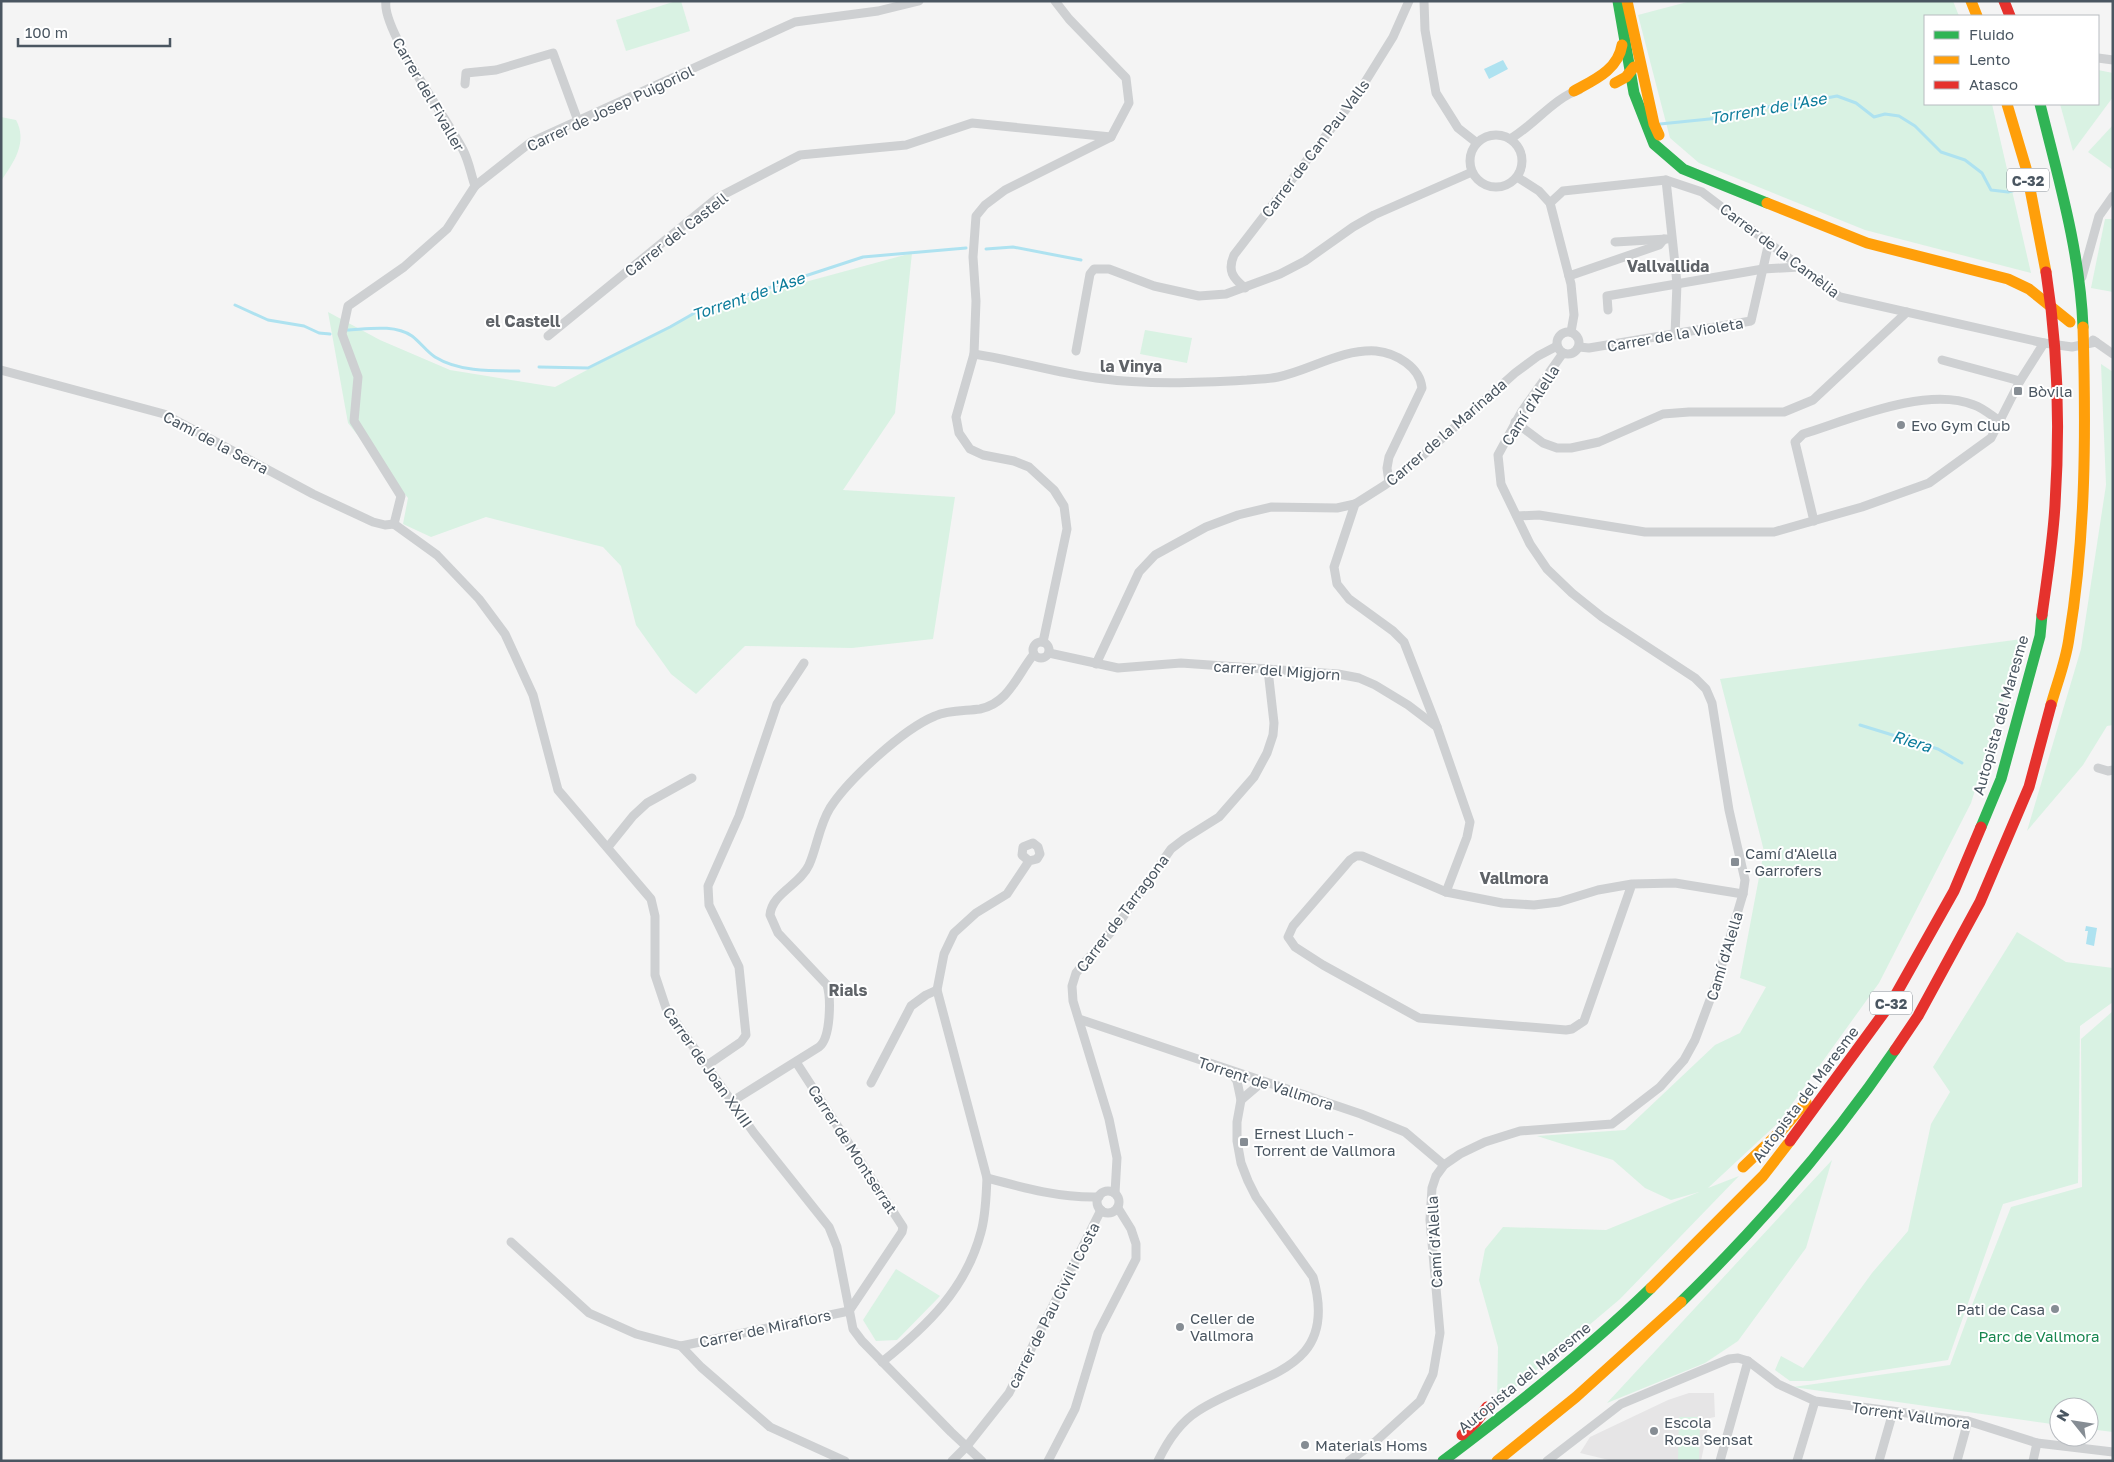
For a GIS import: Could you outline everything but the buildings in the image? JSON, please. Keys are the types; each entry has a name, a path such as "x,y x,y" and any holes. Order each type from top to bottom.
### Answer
{"main road":[{"path":"1618,1 1634,93 1654,144 1683,169 1867,243 2008,279 2029,289 2070,322"},
{"path":"1615,83 1626,77 1635,59 1624,5 1626,1"},
{"path":"1626,1 1654,124"},
{"path":"1971,1 1976,15"},
{"path":"2004,1 2010,15"},
{"path":"1574,91 1611,68 1619,60 1622,52 1623,27"},
{"path":"1611,68 1623,66 1637,75 1643,98 1667,156"},
{"path":"1593,86 1602,82 1615,83 1634,93"},
{"name":"Autopista del Maresme","path":"1443,1461 1523,1402 1617,1321 1707,1234 1763,1176 1805,1122 1891,1002 1954,891 2001,779 2040,636 2055,505 2057,392 2054,322 2044,258 2026,168 2007,105"},
{"name":"C-32","path":"1497,1461 1604,1373 1652,1330 1725,1259 1783,1196 1828,1139 1875,1079 1918,1016 1980,902 2029,787 2069,640 2084,519 2085,391 2082,300 2072,237 2040,105"},
{"path":"1743,1167 1782,1130 1891,1002"},
{"path":"1432,1461 1476,1422 1487,1407"}],"street":[{"name":"Carrer del Fivaller","path":"386,1 385,7 396,39 464,151 475,186"},
{"name":"Carrer de Josep Puigoriol","path":"394,524 401,496 354,421 358,376 342,334 348,306 404,267 447,229 475,186 531,142 795,22 878,10 919,1"},
{"path":"1043,642 1067,529 1064,506 1054,490 1029,467 1014,460 983,455 970,449 963,442 959,433 956,417 974,354 976,301 973,257 976,216 985,205 1005,190 1111,137 1129,103 1126,78 1069,19 1055,1"},
{"name":"Carrer de Can Pau Valls","path":"1245,288 1233,277 1230,271 1234,255 1357,95 1393,37 1409,1"},
{"path":"1424,1 1425,30 1436,93 1458,128 1477,143"},
{"path":"464,84 466,73 496,70 553,53 578,121"},
{"path":"2099,58 2113,60"},
{"path":"1510,138 1520,150 1522,157 1522,165 1516,177 1508,184 1492,187 1477,179 1472,172 1470,157 1477,143 1493,135 1510,138 1522,132 1574,91 1593,86"},
{"name":"Carrer del Castell","path":"548,336 717,198 800,155 906,145 972,122 1111,137"},
{"path":"1076,351 1090,274 1094,269 1109,269 1154,286 1199,296 1226,294 1280,274 1305,261 1353,227 1374,215 1472,172"},
{"path":"1516,177 1539,191 1550,203 1569,276 1574,315 1571,332"},
{"path":"1550,203 1563,191 1666,180 1668,239 1677,283 1675,334"},
{"name":"Carrer de la Camèlia","path":"1666,180 1702,192 1840,297 2044,343 2072,346 2096,342"},
{"path":"2113,196 2109,205 2099,216 2070,322 2113,354"},
{"path":"1569,276 1659,245 1668,239"},
{"path":"1615,242 1668,239"},
{"path":"1628,256 1629,242"},
{"name":"Carrer de la Violeta","path":"1579,347 1589,348 1751,321 1768,242"},
{"path":"1608,310 1607,296 1763,270 1800,267"},
{"path":"1516,422 1543,443 1557,448 1571,448 1598,442 1663,414 1689,412 1784,412 1813,400 1907,312"},
{"path":"1571,332 1578,338 1579,347 1571,354 1560,350 1560,335 1571,332"},
{"path":"1517,516 1539,515 1645,532 1673,534 1774,532 1862,508 1929,483 1991,438 2020,381 2044,343"},
{"name":"Camí d'Alella","path":"1349,1461 1374,1442 1420,1401 1433,1374 1440,1333 1430,1212 1432,1188 1436,1176 1444,1165 1460,1154 1485,1142 1520,1131 1612,1124 1660,1088 1684,1060 1695,1040 1714,990 1743,894 1745,880 1728,802 1714,710 1706,689 1695,678 1602,617 1572,593 1547,569 1530,544 1501,484 1498,455 1560,350"},
{"name":"Carrer de la Marinada","path":"1354,504 1389,482 1419,459 1515,372 1538,356 1560,350"},
{"path":"974,354 1096,378 1164,383 1278,377 1358,351 1378,351 1394,356 1407,364 1417,373 1422,381 1422,388 1389,457 1387,468 1389,482"},
{"path":"1942,360 2020,381"},
{"name":"Camí de la Serra","path":"1,370 164,414 313,494 373,522 385,525 394,524"},
{"path":"1814,521 1795,442 1803,434 1922,399 1975,405 1998,424"},
{"path":"1096,664 1139,572 1155,555 1206,528 1263,509 1299,506 1337,508 1354,504"},
{"path":"1354,504 1334,567 1337,584 1349,599 1404,642 1437,727 1470,822 1467,837 1446,892"},
{"name":"Carrer de Joan XXIII","path":"394,524 437,555 480,599 505,634 533,695 558,790 651,899 655,916 653,960 658,990 666,1008 732,1102 833,1234 853,1329 882,1362 982,1461"},
{"path":"732,1102 819,1047 825,1041 828,1018 828,989 825,982 808,967 778,933 770,915 773,902 802,875 808,866 829,810 840,795 866,768 895,742 935,715 980,709 1000,700 1009,692 1034,654 1033,646 1037,642 1043,642 1048,646 1049,653 1043,657 1038,657 1034,654"},
{"name":"carrer del Migjorn","path":"1049,653 1118,668 1181,663 1338,674 1359,678 1375,685 1408,705 1437,727"},
{"path":"706,1066 742,1042 746,1035 739,966 709,905 708,886 739,816 777,704 804,663"},
{"name":"Carrer de Tarragona","path":"1115,1193 1117,1158 1109,1119 1078,1019 1072,982 1076,973 1121,920 1171,849 1210,824 1246,789 1267,753 1272,740 1274,723 1268,670"},
{"path":"2098,768 2108,771 2113,770"},
{"path":"608,847 633,816 647,803 692,778"},
{"path":"1632,884 1584,1021 1572,1029 1566,1030 1419,1018 1323,965 1295,947 1288,937 1293,926 1350,860 1356,856 1362,856 1446,892 1502,903 1534,905 1559,902 1598,890 1632,884 1675,883 1743,894"},
{"path":"882,1362 924,1327 939,1311 964,1273 982,1231 986,1209 987,1178 937,990 944,954 954,933 976,913 1007,894 1029,861"},
{"path":"871,1083 911,1006 926,995 937,990"},
{"name":"Torrent de Vallmora","path":"1078,1019 1361,1114 1405,1132 1444,1165"},
{"name":"Carrer de Montserrat","path":"796,1062 903,1227 902,1232 849,1311"},
{"path":"1158,1461 1166,1445 1179,1427 1196,1412 1212,1402 1282,1371 1296,1362 1310,1344 1318,1322 1318,1292 1313,1277 1256,1197 1241,1163 1237,1141 1237,1122 1242,1100 1237,1081 1230,1071"},
{"path":"1242,1100 1262,1082"},
{"path":"987,1178 1038,1192 1078,1198 1099,1197 1106,1192 1115,1193 1119,1202 1118,1208 1131,1229 1136,1244 1136,1259 1098,1334 1075,1409 1048,1461"},
{"path":"1099,1197 1098,1204 1101,1210 1110,1213 1118,1208"},
{"name":"carrer de Pau Civil i Costa","path":"952,1461 967,1446 1009,1393 1101,1210"},
{"path":"511,1242 589,1313 636,1334 682,1346 701,1367 770,1427 845,1461"},
{"name":"Carrer de Miraflors","path":"682,1346 849,1311"},
{"path":"1547,1461 1621,1404 1729,1359 1738,1358 1748,1361 1720,1461"},
{"name":"Torrent Vallmora","path":"1748,1361 1778,1384 1816,1401 1968,1422 2037,1443 2113,1452"},
{"path":"1797,1461 1816,1401"},
{"path":"1879,1461 1894,1412"},
{"path":"1957,1461 1968,1422"},
{"path":"2034,1461 2037,1443"}],"shaded area":[{"name":"Escola Rosa Sensat","path":"1689,1393 1714,1393 1715,1417 1710,1418 1701,1461 1613,1461 1580,1453 1590,1437 1668,1400"}],"green space":[{"path":"681,1 690,31 626,51 616,20"},
{"path":"1691,1 1953,1 1959,15 1924,15 1924,105 1992,105 2031,273 1865,230 1699,163 1670,138 1638,15"},
{"path":"2099,70 2113,73 2113,97 2073,151 2060,105 2099,105"},
{"path":"1,117 16,120 21,136 15,159 1,181"},
{"path":"2113,125 2113,170 2088,152"},
{"path":"2105,219 2113,219 2113,292 2091,288"},
{"path":"912,253 895,413 843,490 955,497 933,639 852,648 745,646 696,694 671,674 636,625 621,566 603,547 486,517 431,537 403,524 408,498 348,423 328,312 380,340 450,370 555,387 698,311"},
{"path":"1145,330 1192,338 1187,363 1140,354"},
{"path":"2101,364 2113,372 2113,725 2107,726 2083,765 2027,831 2081,649 2106,485"},
{"path":"2022,639 1971,803 1879,983 1779,1122 1708,1188 1739,1176 1620,1299 1497,1403 1498,1347 1479,1280 1485,1249 1503,1227 1606,1230 1699,1192 1671,1200 1645,1188 1613,1160 1537,1136 1625,1130 1715,1045 1740,1033 1766,987 1740,978 1764,851 1720,679"},
{"path":"2017,932 2066,962 2113,968 2113,1002 2080,1026 2078,1183 2003,1204 1948,1360 1811,1381 1790,1381 1775,1370 1781,1356 1803,1368 1872,1273 1908,1231 1931,1124 1950,1092 1933,1067"},
{"name":"Parc de Vallmora","path":"2113,1011 2113,1432 2099,1430 2099,1397 2049,1397 2049,1424 1793,1387 1950,1365 2011,1207 2082,1187 2081,1039"},
{"path":"1832,1160 1806,1248 1738,1341 1705,1363 1607,1403"},
{"path":"896,1269 940,1296 897,1340 876,1341 863,1320"},
{"path":"1679,1417 1700,1417 1699,1461 1678,1461"}],"water":[{"path":"1503,60 1508,69 1489,79 1484,69"},
{"path":"2086,926 2097,928 2094,946 2086,944 2088,931 2085,931"}],"waterway":[{"name":"Torrent de l'Ase","path":"1660,124 1729,117 1779,104 1785,106 1837,96 1856,103 1874,117 1885,114 1899,116 1915,126 1941,152 1965,160 1982,173 1991,190 2008,192 2020,189"},
{"name":"Torrent de l'Ase","path":"986,249 1013,247 1081,260"},
{"name":"Torrent de l'Ase","path":"539,367 588,368 698,311 863,257 966,248"},
{"name":"Torrent de l'Ase","path":"235,305 268,320 304,326 319,333 330,334"},
{"name":"Torrent de l'Ase","path":"347,330 381,328 397,330 412,336 435,357 454,366 476,370 519,371"},
{"name":"Riera","path":"1860,725 1938,749 1962,763"}],"traffic: fast":[{"path":"1618,1 1634,93 1654,144 1683,169 1767,203"},
{"path":"2040,105 2073,242 2078,270 2083,327"},
{"path":"1981,827 2001,779 2040,636 2042,615"},
{"path":"1681,1302 1739,1243 1794,1181 1847,1117 1895,1050"},
{"path":"1443,1461 1550,1378 1651,1288"}],"traffic: slow":[{"path":"1627,1 1654,124 1659,135"},
{"path":"1971,1 1977,15"},
{"path":"1574,91 1610,68 1620,54 1622,45"},
{"path":"1615,83 1626,77 1634,67"},
{"path":"2007,105 2026,168 2046,272"},
{"path":"1767,203 1867,243 2008,279 2029,289 2070,322"},
{"path":"2051,705 2068,647 2079,561 2084,483 2083,327"},
{"path":"1743,1167 1782,1130 1806,1102"},
{"path":"1651,1288 1763,1176 1790,1141"},
{"path":"1497,1461 1576,1397 1681,1302"}],"traffic: jam":[{"path":"2004,1 2010,15"},
{"path":"2042,615 2054,519 2058,417 2053,329 2046,272"},
{"path":"1895,1050 1918,1016 1980,902 2029,787 2051,705"},
{"path":"1790,1141 1891,1003 1954,891 1981,827"},
{"path":"1462,1435 1476,1422 1487,1407"}],"place":[{"name":"Bòvila","path":"2018,391"},
{"name":"Evo Gym Club","path":"1901,425"},
{"name":"Camí d'Alella - Garrofers","path":"1735,862"},
{"name":"Ernest Lluch - Torrent de Vallmora","path":"1244,1142"},
{"name":"Pati de Casa","path":"2055,1309"},
{"name":"Celler de Vallmora","path":"1180,1327"},
{"name":"Escola Rosa Sensat","path":"1654,1431"},
{"name":"Materials Homs","path":"1305,1445"}],"district":[{"name":"Vallvallida","path":"1668,266"},
{"name":"el Castell","path":"523,321"},
{"name":"la Vinya","path":"1131,366"},
{"name":"Vallmora","path":"1514,878"},
{"name":"Rials","path":"848,990"}]}
